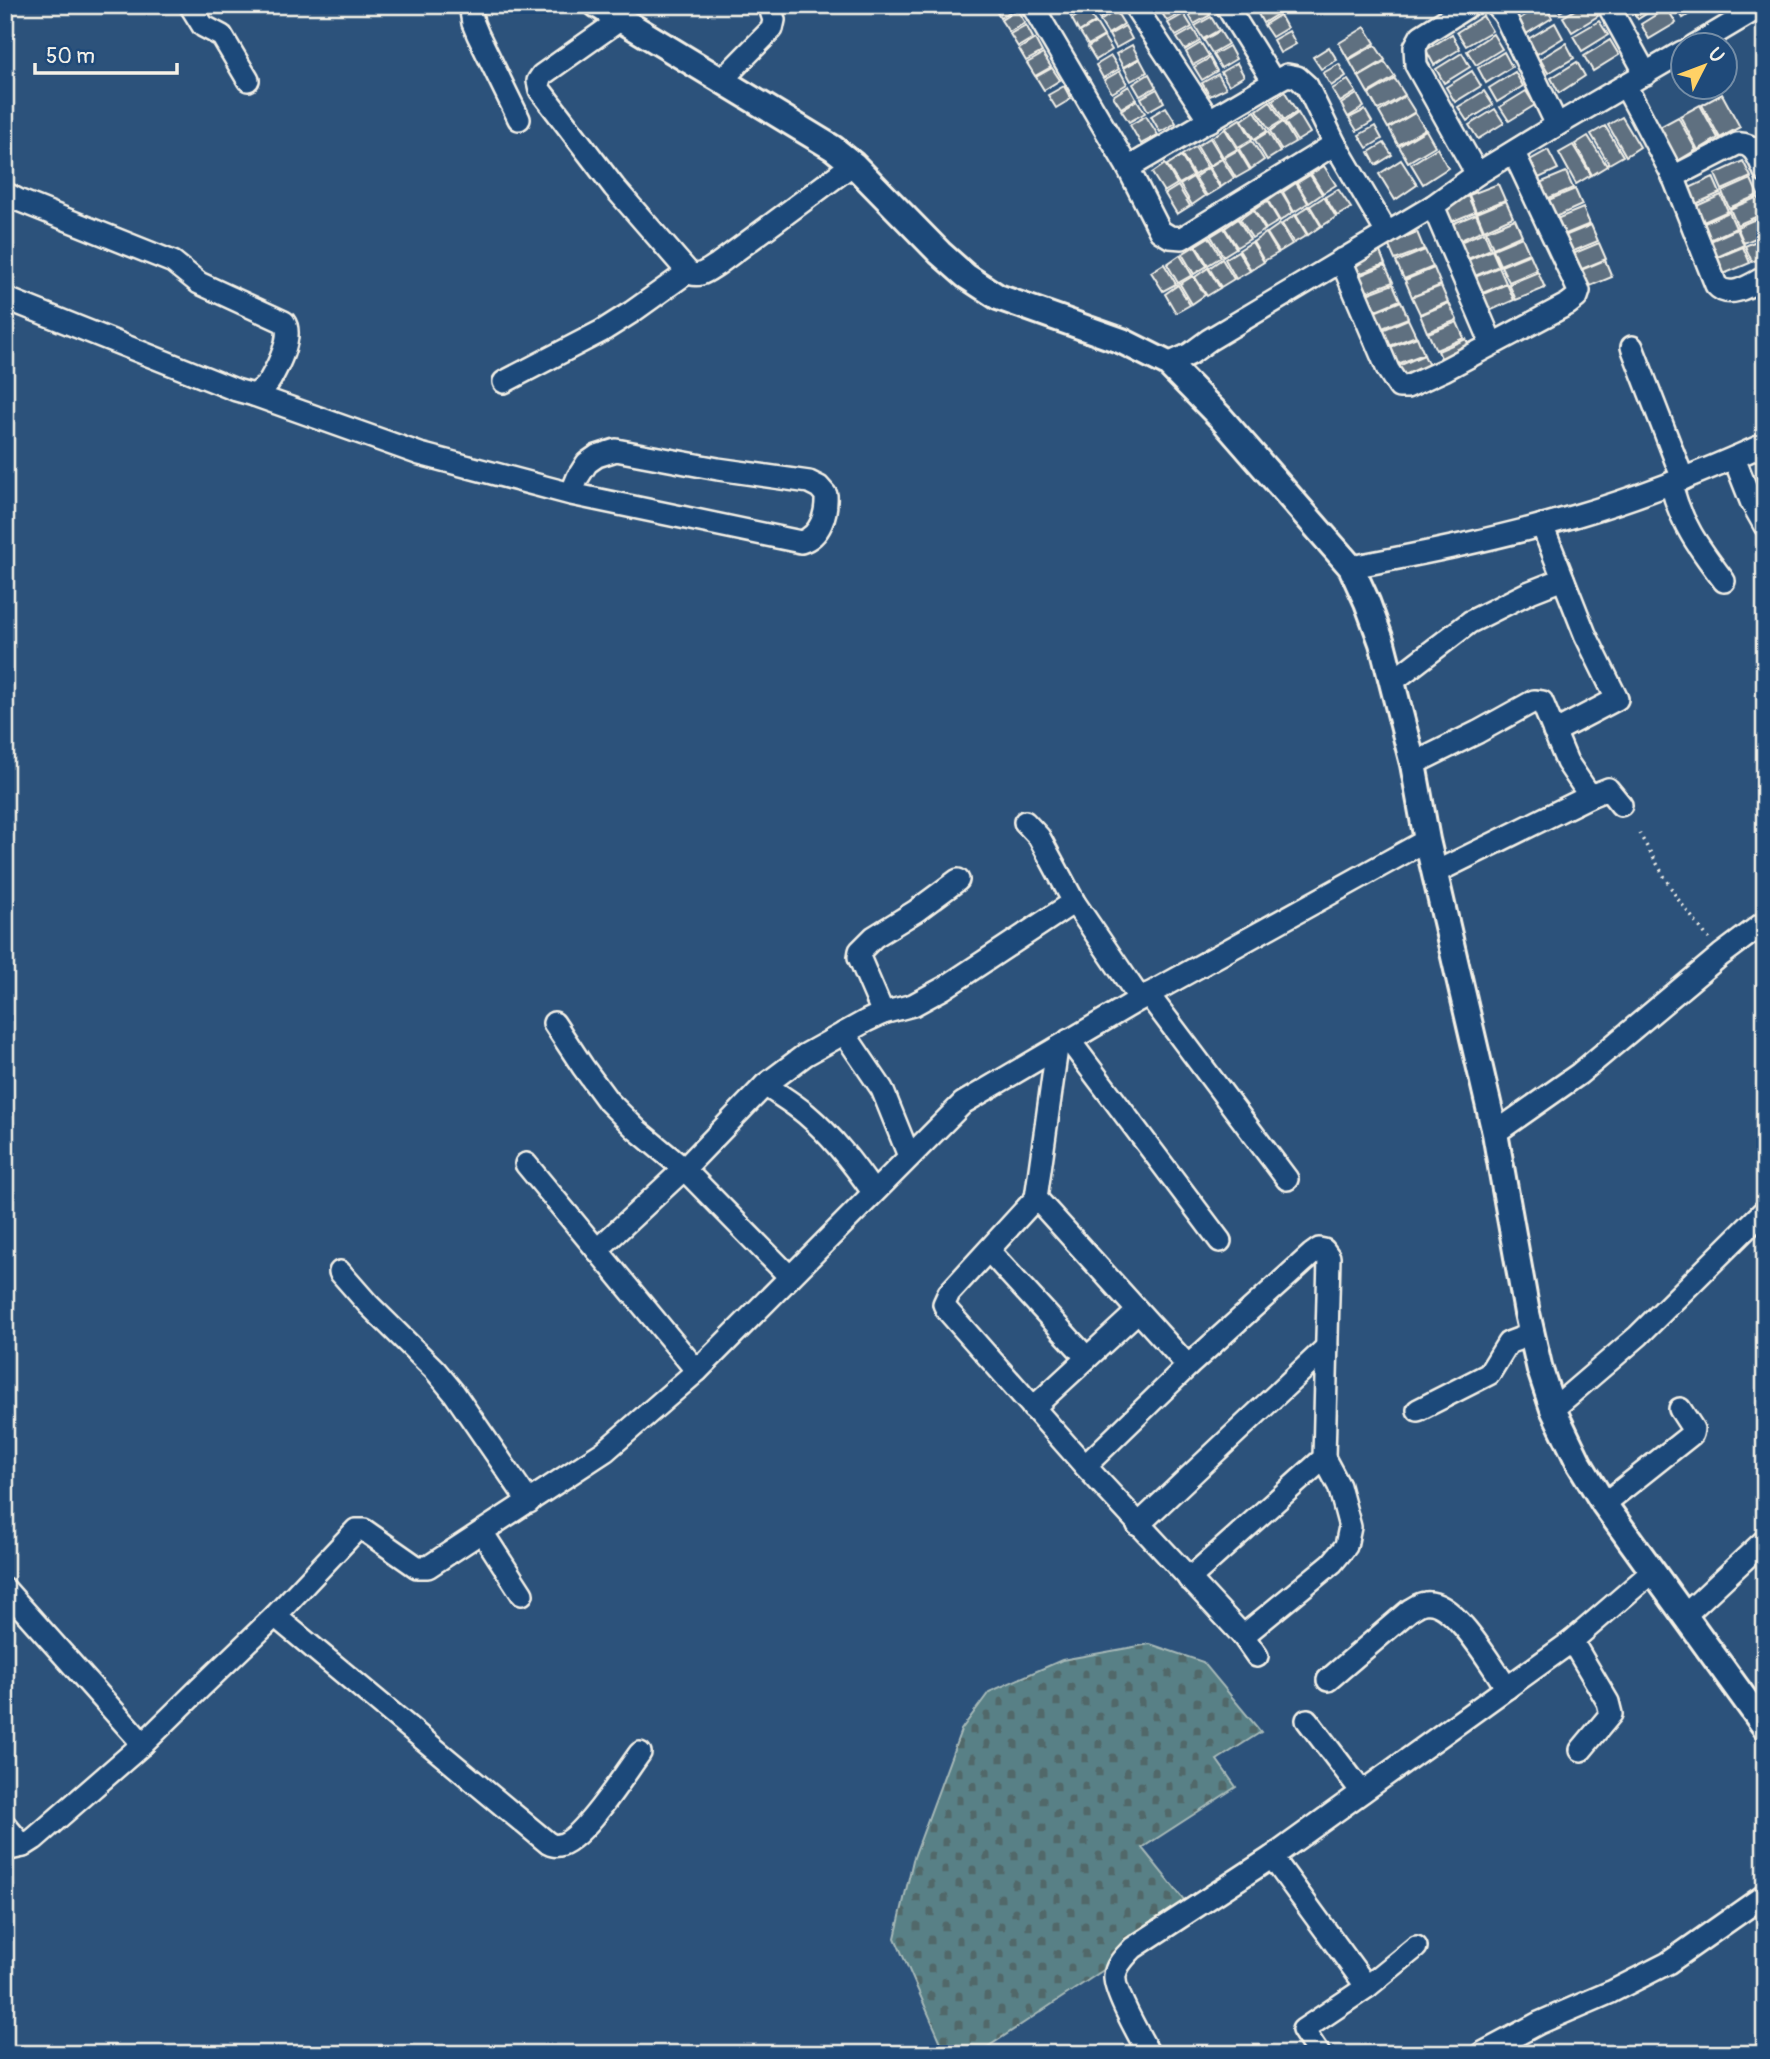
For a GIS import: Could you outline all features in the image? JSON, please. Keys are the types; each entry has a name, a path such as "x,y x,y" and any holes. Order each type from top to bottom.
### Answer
{"street":[{"path":"190,5 203,26 222,36 248,80"},
{"path":"470,5 478,35 519,119"},
{"path":"597,5 833,148 853,164 940,253 966,276 998,297 1122,341 1168,364 1221,418 1351,567 1378,633 1393,681 1413,764 1434,873 1495,1133 1532,1334 1553,1409 1579,1463 1604,1504 1765,1727"},
{"path":"722,80 772,29 774,20 769,5"},
{"path":"1031,5 1128,168 1160,231 1170,237 1182,238 1335,144"},
{"path":"1134,5 1210,121"},
{"path":"1226,5 1274,82"},
{"path":"1470,5 1421,36 1415,47 1416,65 1476,174"},
{"path":"1496,5 1504,14 1557,125"},
{"path":"1608,5 1646,74"},
{"path":"1711,32 1735,12 1763,5"},
{"path":"621,19 542,75 538,81 540,90 614,187 688,272 699,275 718,264 853,164"},
{"path":"1168,364 1190,354 1433,206 1476,174 1668,61"},
{"path":"1128,168 1274,82 1287,75 1297,76 1307,86 1335,144 1387,233"},
{"path":"1626,86 1673,177 1711,275 1721,291 1747,287 1765,277"},
{"path":"1673,177 1743,143 1755,152 1765,172"},
{"path":"1341,260 1388,370 1399,387 1407,387 1444,370 1568,303 1577,297 1579,291 1514,152"},
{"path":"5,193 173,262 199,283 284,322 288,328 288,338 270,381 254,395"},
{"path":"1433,206 1492,344"},
{"path":"504,382 603,331 688,272"},
{"path":"5,298 236,390 420,454 571,494 801,542 815,534 827,509 826,495 819,487 809,482 616,450 597,456 587,463 571,494"},
{"path":"1632,347 1677,481 1676,504 1682,520 1724,581"},
{"path":"1351,567 1434,551 1542,525 1628,499 1765,444"},
{"path":"1734,458 1751,501 1765,526"},
{"path":"1542,525 1585,634 1617,699 1554,732"},
{"path":"1393,681 1470,622 1563,579"},
{"path":"1413,764 1534,701 1542,702 1567,762 1590,796"},
{"path":"1434,873 1608,789 1621,805"},
{"path":"1025,822 1044,846 1074,902 1287,1179"},
{"path":"5,1825 14,1848 34,1839 143,1744 275,1616 356,1531 364,1530 417,1567 428,1567 605,1451 697,1371 963,1103 1144,996 1427,840"},
{"path":"883,1013 859,957 860,951 874,937 958,880"},
{"path":"597,1250 765,1086 805,1055 883,1013 913,1005 944,988 1074,902"},
{"path":"1495,1133 1579,1074 1721,955 1765,922"},
{"path":"554,1023 608,1101 637,1130 684,1168 790,1277"},
{"path":"844,1033 882,1089 909,1156"},
{"path":"1063,1044 1036,1198 949,1293 944,1304 1138,1525 1243,1636 1257,1656"},
{"path":"1063,1044 1220,1241"},
{"path":"765,1086 804,1112 831,1137 873,1192"},
{"path":"526,1164 697,1371"},
{"path":"1036,1198 1188,1366"},
{"path":"1553,1409 1639,1336 1765,1210"},
{"path":"1085,1466 1188,1366 1319,1249 1325,1250 1329,1257 1324,1458 1339,1486 1350,1527 1346,1546 1332,1563 1243,1636"},
{"path":"989,1251 1087,1358"},
{"path":"340,1272 454,1393 529,1502"},
{"path":"1033,1408 1138,1311"},
{"path":"1418,1410 1489,1374 1508,1343 1532,1334"},
{"path":"1138,1525 1327,1347"},
{"path":"1604,1504 1692,1434 1693,1429 1680,1409"},
{"path":"1189,1579 1324,1458"},
{"path":"482,1532 522,1594"},
{"path":"1684,1616 1765,1540"},
{"path":"1149,2054 1114,1978 1119,1962 1133,1948 1272,1857 1572,1641 1653,1571"},
{"path":"5,1588 143,1744"},
{"path":"1328,1680 1410,1610 1424,1603 1438,1604 1451,1612 1507,1688"},
{"path":"275,1616 548,1843 556,1846 564,1844 587,1825 640,1753"},
{"path":"1572,1641 1608,1702 1611,1714 1581,1750"},
{"path":"1307,1720 1362,1792"},
{"path":"1272,1857 1367,1987"},
{"path":"1481,2054 1539,2022 1611,1992 1668,1963 1765,1895"},
{"path":"1319,2054 1303,2030 1367,1987 1416,1947"}],"path":[{"path":"1639,833 1677,898 1721,955"}],"green space":[{"path":"1150,1644 1203,1662 1261,1732 1217,1760 1236,1787 1142,1848 1185,1901 1108,1967 977,2054 946,2054 895,1938 913,1860 961,1730 989,1692 1062,1660"}],"building":[{"path":"993,5 1014,5 1016,8 1000,18"},
{"path":"1064,5 1085,5 1086,7 1071,17"},
{"path":"1112,5 1114,10 1099,19 1091,7"},
{"path":"1164,5 1179,5 1183,12 1167,21 1159,8"},
{"path":"1197,5 1205,5 1210,15 1194,24 1187,11"},
{"path":"1263,5 1274,5 1279,13 1263,23 1256,10"},
{"path":"1509,5 1529,5 1514,15"},
{"path":"1545,5 1552,18 1526,34 1518,20"},
{"path":"1556,5 1572,5 1560,12"},
{"path":"1583,5 1591,5 1598,16 1572,32 1563,17"},
{"path":"1629,5 1660,5 1638,19"},
{"path":"1675,5 1704,5 1683,18"},
{"path":"1667,8 1676,23 1649,39 1641,24"},
{"path":"1017,10 1025,23 1009,32 1001,20"},
{"path":"1087,10 1095,22 1079,32 1072,19"},
{"path":"1116,11 1124,24 1108,34 1100,21"},
{"path":"1184,14 1192,27 1176,36 1168,23"},
{"path":"1280,15 1287,28 1272,37 1264,25"},
{"path":"1483,16 1492,31 1466,46 1457,32"},
{"path":"1211,17 1219,30 1203,39 1195,26"},
{"path":"1599,21 1608,35 1582,51 1573,36"},
{"path":"1096,23 1104,36 1088,45 1080,32"},
{"path":"1555,23 1563,38 1537,54 1528,39"},
{"path":"1026,25 1033,38 1018,47 1010,34"},
{"path":"1125,26 1132,39 1116,48 1109,35"},
{"path":"1365,27 1375,43 1348,59 1339,43"},
{"path":"1193,29 1200,41 1185,50 1177,38"},
{"path":"1220,31 1228,44 1212,53 1204,40"},
{"path":"1289,31 1296,44 1280,53 1273,40"},
{"path":"1452,34 1460,49 1434,65 1426,50"},
{"path":"1493,34 1502,49 1476,65 1467,51"},
{"path":"1104,37 1112,50 1096,60 1088,47"},
{"path":"1035,39 1042,52 1026,61 1019,49"},
{"path":"1610,40 1619,55 1593,71 1584,56"},
{"path":"1201,43 1209,56 1193,65 1186,52"},
{"path":"1566,43 1574,58 1548,73 1540,59"},
{"path":"1132,45 1139,58 1123,67 1116,54"},
{"path":"1375,45 1385,60 1358,76 1349,60"},
{"path":"1229,46 1236,59 1221,68 1213,55"},
{"path":"1329,47 1337,60 1321,69 1313,57"},
{"path":"1504,52 1512,67 1486,83 1478,68"},
{"path":"1462,53 1470,67 1444,83 1436,69"},
{"path":"1043,54 1051,67 1035,76 1027,63"},
{"path":"1111,56 1119,69 1103,78 1096,65"},
{"path":"1210,58 1217,71 1202,80 1194,67"},
{"path":"1140,59 1147,72 1131,81 1124,68"},
{"path":"1385,62 1395,77 1368,93 1359,77"},
{"path":"1577,62 1585,76 1559,93 1551,78"},
{"path":"1237,63 1244,76 1229,85 1221,72"},
{"path":"1339,64 1346,76 1331,86 1323,73"},
{"path":"1052,68 1060,80 1044,90 1036,77"},
{"path":"1120,71 1127,84 1112,93 1104,80"},
{"path":"1472,71 1481,86 1455,102 1446,87"},
{"path":"1515,72 1523,86 1497,102 1489,88"},
{"path":"1149,74 1156,87 1140,96 1133,84"},
{"path":"1218,74 1226,88 1210,96 1202,83"},
{"path":"1395,79 1405,95 1378,110 1369,94"},
{"path":"1348,80 1356,92 1340,102 1332,89"},
{"path":"1064,86 1071,99 1056,108 1048,95"},
{"path":"1129,86 1136,99 1121,108 1113,96"},
{"path":"1157,89 1164,102 1148,111 1141,98"},
{"path":"1484,91 1493,105 1467,121 1458,107"},
{"path":"1526,91 1535,105 1509,121 1500,107"},
{"path":"1285,92 1297,112 1284,120 1272,100"},
{"path":"1357,94 1364,107 1348,117 1341,104"},
{"path":"1405,96 1415,112 1388,128 1379,112"},
{"path":"1137,100 1145,113 1129,122 1121,110"},
{"path":"1270,101 1282,121 1269,129 1257,110"},
{"path":"1707,102 1726,102 1740,127 1720,138 1702,105"},
{"path":"1700,105 1718,138 1698,150 1680,116"},
{"path":"1166,107 1176,123 1160,132 1151,116"},
{"path":"1495,109 1504,123 1478,139 1469,125"},
{"path":"1365,110 1372,122 1357,131 1349,118"},
{"path":"1255,111 1267,131 1254,139 1242,120"},
{"path":"1298,113 1310,133 1297,141 1285,122"},
{"path":"1415,113 1425,129 1398,145 1389,128"},
{"path":"1146,116 1158,135 1141,144 1130,125"},
{"path":"1622,117 1640,147 1626,156 1608,125"},
{"path":"1678,117 1696,150 1676,162 1658,128"},
{"path":"1240,119 1252,139 1238,147 1226,128"},
{"path":"1283,122 1295,142 1281,150 1270,131"},
{"path":"1375,126 1382,139 1367,148 1359,135"},
{"path":"1605,126 1623,156 1609,164 1591,134"},
{"path":"1225,129 1237,149 1223,157 1212,137"},
{"path":"1426,130 1435,146 1408,162 1399,146"},
{"path":"1268,132 1280,152 1267,160 1255,140"},
{"path":"1588,136 1607,166 1592,175 1575,144"},
{"path":"1210,138 1222,158 1209,166 1197,146"},
{"path":"1252,141 1264,160 1251,169 1239,149"},
{"path":"1384,143 1392,155 1376,165 1369,152"},
{"path":"1573,145 1591,175 1576,184 1559,153"},
{"path":"1195,147 1207,167 1194,175 1182,155"},
{"path":"1437,148 1448,168 1423,184 1411,164"},
{"path":"1238,150 1250,170 1236,178 1224,158"},
{"path":"1548,150 1558,169 1539,178 1530,160"},
{"path":"1181,156 1193,176 1179,184 1167,165"},
{"path":"1222,159 1234,178 1221,187 1209,167"},
{"path":"1401,160 1417,185 1395,200 1379,174"},
{"path":"1743,161 1751,177 1722,190 1715,174"},
{"path":"1165,164 1177,184 1164,192 1152,173"},
{"path":"1324,166 1336,185 1323,193 1311,174"},
{"path":"1208,168 1220,188 1207,196 1195,177"},
{"path":"1566,172 1573,188 1544,200 1537,184"},
{"path":"1310,175 1322,194 1309,203 1297,183"},
{"path":"1193,177 1205,196 1192,205 1180,185"},
{"path":"1713,177 1720,193 1691,206 1685,190"},
{"path":"1751,179 1758,195 1729,208 1722,192"},
{"path":"1296,183 1308,203 1294,212 1283,192"},
{"path":"1498,184 1505,200 1476,212 1469,195"},
{"path":"1178,186 1190,206 1177,214 1165,194"},
{"path":"1338,189 1351,208 1337,216 1325,197"},
{"path":"1575,189 1582,205 1553,218 1546,201"},
{"path":"1281,192 1293,212 1280,221 1268,201"},
{"path":"1721,195 1728,211 1699,224 1692,208"},
{"path":"1468,196 1475,212 1446,224 1439,208"},
{"path":"1324,197 1336,217 1322,226 1310,206"},
{"path":"1758,197 1765,213 1737,225 1730,209"},
{"path":"1267,201 1279,221 1266,229 1254,210"},
{"path":"1506,201 1513,217 1484,230 1477,213"},
{"path":"1309,206 1321,226 1308,235 1296,215"},
{"path":"1583,208 1590,224 1561,236 1554,220"},
{"path":"1253,210 1265,230 1252,238 1240,219"},
{"path":"1729,212 1736,228 1707,241 1700,225"},
{"path":"1476,214 1483,230 1454,243 1447,226"},
{"path":"1295,215 1307,235 1294,243 1282,224"},
{"path":"1765,215 1765,234 1744,243 1737,227"},
{"path":"1238,219 1250,239 1237,247 1225,228"},
{"path":"1515,219 1522,235 1493,248 1486,231"},
{"path":"1280,224 1292,244 1279,252 1267,233"},
{"path":"1591,225 1598,241 1569,253 1562,237"},
{"path":"1224,228 1236,248 1223,256 1211,236"},
{"path":"1737,229 1744,245 1715,258 1708,242"},
{"path":"1417,232 1424,249 1395,260 1388,244"},
{"path":"1484,232 1491,249 1463,261 1455,244"},
{"path":"1266,233 1278,253 1264,261 1253,242"},
{"path":"1209,237 1221,257 1208,265 1196,245"},
{"path":"1522,237 1529,253 1500,265 1493,249"},
{"path":"1765,237 1765,256 1752,262 1745,246"},
{"path":"1252,242 1264,262 1251,270 1239,250"},
{"path":"1599,243 1606,259 1577,271 1570,255"},
{"path":"1195,246 1207,266 1194,274 1182,254"},
{"path":"1378,247 1385,264 1356,275 1349,259"},
{"path":"1743,247 1750,263 1721,275 1714,259"},
{"path":"1425,250 1433,267 1404,279 1396,262"},
{"path":"1492,250 1499,266 1470,278 1463,262"},
{"path":"1238,251 1250,271 1236,279 1225,259"},
{"path":"1530,254 1537,270 1509,282 1501,266"},
{"path":"1180,255 1192,275 1178,283 1167,264"},
{"path":"1222,259 1234,279 1221,287 1209,268"},
{"path":"1605,260 1612,277 1583,289 1576,272"},
{"path":"1164,264 1176,284 1163,291 1151,272"},
{"path":"1385,265 1393,282 1364,293 1356,277"},
{"path":"1499,267 1506,283 1478,295 1470,279"},
{"path":"1208,268 1220,288 1207,296 1195,277"},
{"path":"1434,268 1441,285 1412,297 1405,280"},
{"path":"1538,272 1545,288 1516,300 1509,284"},
{"path":"1193,276 1205,295 1192,304 1180,284"},
{"path":"1393,284 1400,300 1371,312 1364,295"},
{"path":"1507,284 1514,300 1485,313 1478,296"},
{"path":"1178,285 1190,305 1176,313 1165,294"},
{"path":"1441,286 1448,302 1420,314 1412,297"},
{"path":"1401,301 1408,318 1380,329 1372,313"},
{"path":"1449,303 1457,320 1427,332 1420,315"},
{"path":"1408,319 1416,336 1387,347 1380,331"},
{"path":"1457,322 1464,338 1436,350 1428,333"},
{"path":"1417,337 1424,354 1395,365 1388,348"},
{"path":"1466,339 1473,354 1445,367 1438,351"},
{"path":"1424,355 1432,372 1403,383 1396,367"}]}
